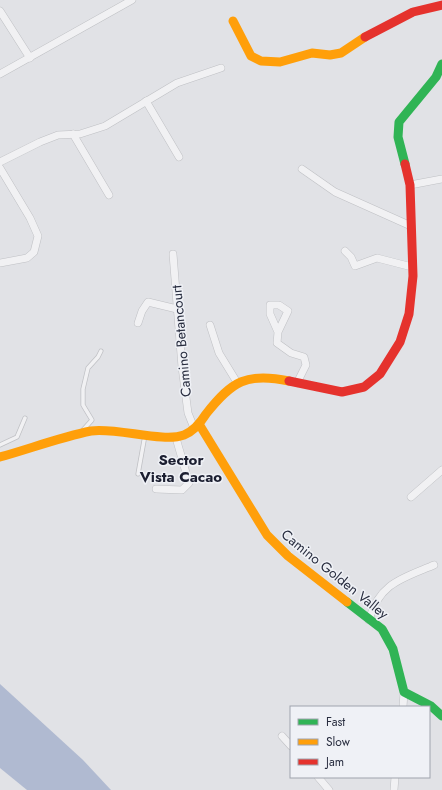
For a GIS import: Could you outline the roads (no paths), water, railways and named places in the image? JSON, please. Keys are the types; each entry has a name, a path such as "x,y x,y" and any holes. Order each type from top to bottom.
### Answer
{"street":[{"path":"0,74 132,0"},
{"path":"232,20 251,56 261,61 280,62 312,53 330,55 341,53 365,37 413,12 442,4"},
{"path":"0,11 30,58"},
{"path":"0,457 80,434 101,430 176,438 197,426 222,394 246,379 270,377 342,392 364,387 380,374 400,342 409,314 412,267 410,185 398,137 399,122 436,77 442,64"},
{"path":"0,162 40,142 58,135 73,134 105,126 177,83 221,68"},
{"path":"146,101 179,157"},
{"path":"73,134 109,195"},
{"path":"0,168 30,218 38,236 37,246 27,258 0,263"},
{"path":"302,169 335,192 411,226"},
{"path":"410,185 442,179"},
{"path":"345,252 351,257 355,266 377,258 412,267"},
{"name":"Camino Betancourt","path":"173,254 182,368 188,413 197,426"},
{"path":"138,323 148,302 177,309"},
{"path":"210,325 218,353 238,384"},
{"path":"278,332 277,343 291,353 304,357 306,366 297,382"},
{"name":"Camino Golden Valley","path":"197,426 267,535 288,556 382,629 393,649 404,692"},
{"path":"156,489 182,490 188,483 176,438"},
{"path":"411,497 442,470"},
{"path":"369,620 373,606 389,585 434,565"},
{"path":"403,706 404,692 431,706 442,716"},
{"path":"282,736 290,745"},
{"path":"319,778 329,790"},
{"path":"394,790 395,778"}],"lane":[{"path":"80,434 92,420 83,405 83,389 88,368 98,357 101,351"},
{"path":"0,445 17,438 25,418"},
{"path":"138,474 145,434"}],"water":[{"path":"0,684 83,760 111,790 27,790 0,768"}],"district":[{"name":"Sector Vista Cacao","path":"181,468"}]}
